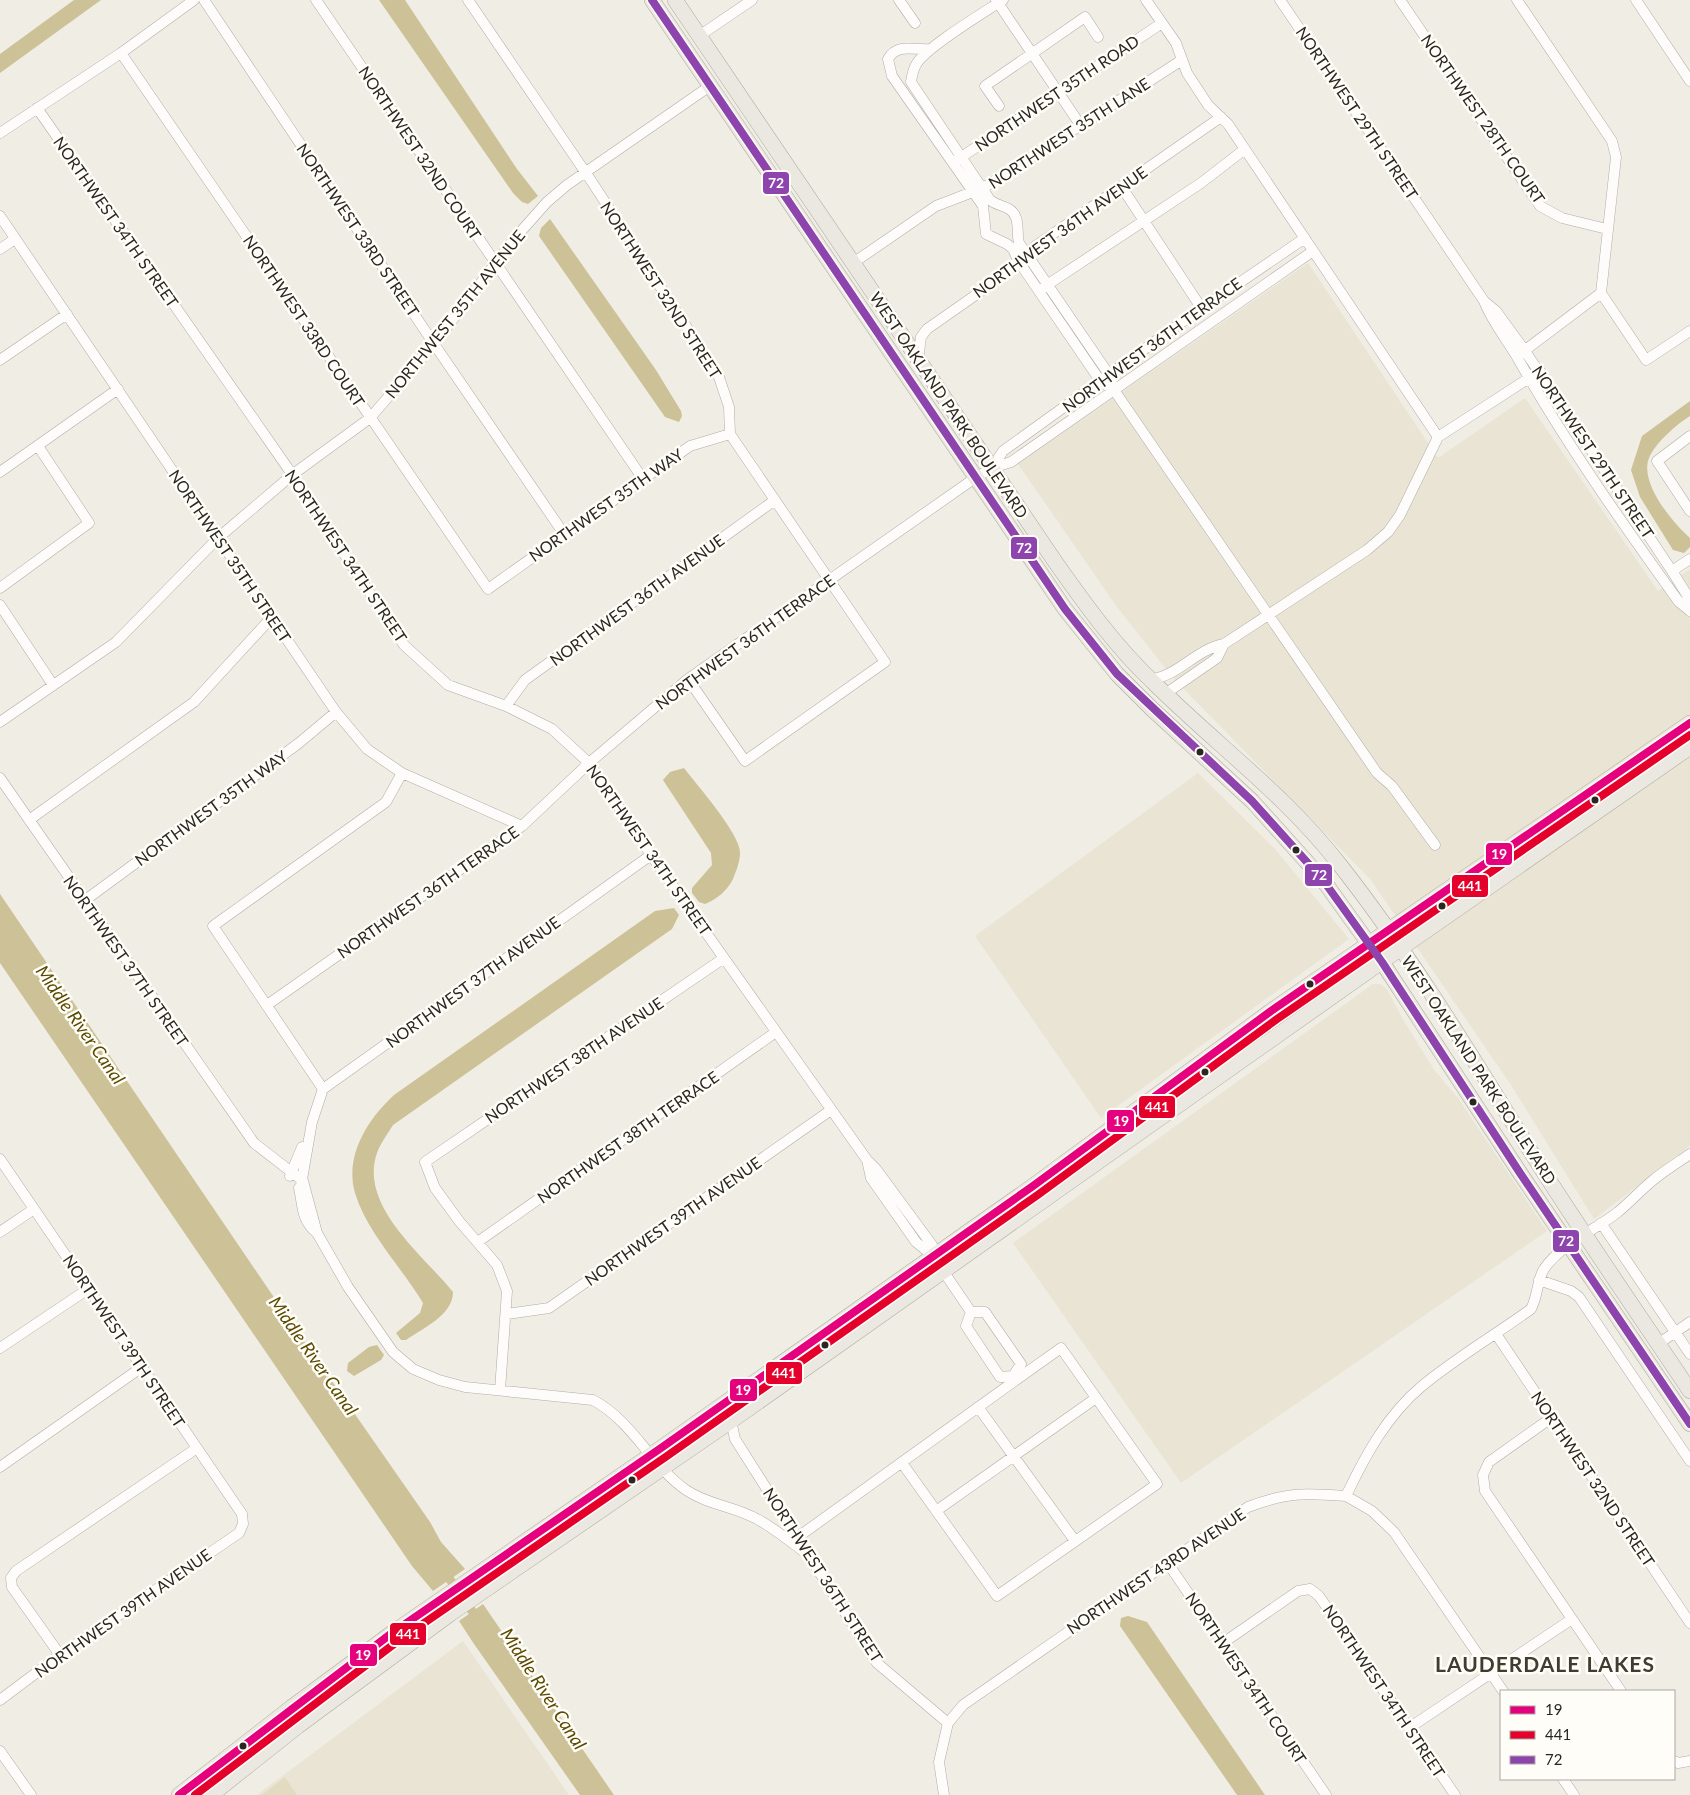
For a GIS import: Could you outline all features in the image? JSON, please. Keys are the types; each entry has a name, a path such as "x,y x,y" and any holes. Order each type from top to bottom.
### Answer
{"main road":[{"name":"WEST OAKLAND PARK BOULEVARD","path":"652,0 1064,609 1102,656 1133,689 1270,821 1323,880 1382,962 1569,1246 1690,1424"},
{"name":"WEST OAKLAND PARK BOULEVARD","path":"675,0 1073,588 1114,640 1164,694 1250,769 1294,812 1339,863 1388,929 1584,1235 1690,1390"},
{"path":"710,86 743,99"},
{"path":"828,259 844,265 852,263"},
{"path":"837,274 866,284"},
{"path":"1133,689 1164,694"},
{"path":"179,1795 292,1706 440,1599 651,1455 933,1256 1388,929 1690,723"},
{"path":"211,1795 282,1739 450,1614 731,1421 1401,948 1690,747"},
{"path":"1081,1174 1093,1156 1146,1118 1153,1107 1150,1099"},
{"path":"282,1739 292,1719 292,1706"}],"street":[{"path":"0,133 121,53 194,0"},
{"name":"NORTHWEST 33RD STREET","path":"204,0 434,344 564,534"},
{"name":"NORTHWEST 32ND COURT","path":"316,0 643,479"},
{"name":"NORTHWEST 32ND STREET","path":"468,0 585,172 719,377 729,407 730,434"},
{"path":"699,36 752,0"},
{"path":"899,0 915,23"},
{"path":"1146,0 1176,43 1187,73 1208,105 1228,124 1438,438"},
{"name":"NORTHWEST 29TH STREET","path":"1280,0 1484,301 1490,315 1517,357 1528,379 1659,575 1678,602 1690,611"},
{"name":"NORTHWEST 28TH COURT","path":"1400,0 1540,206 1562,218 1607,229"},
{"path":"1518,0 1612,142 1616,157 1601,293 1646,360 1690,332"},
{"path":"1636,0 1690,81"},
{"path":"911,82 912,73 918,62 931,49 999,1 1081,126"},
{"path":"999,106 985,86 1032,53 1085,17 1098,37"},
{"name":"NORTHWEST 35TH ROAD","path":"952,164 1162,24"},
{"path":"931,49 918,50 902,47 891,53 888,59 892,76 971,192 983,206 986,234 1013,249 1023,258 1101,382 1114,390"},
{"name":"NORTHWEST 33RD COURT","path":"121,53 488,589"},
{"name":"NORTHWEST 35TH LANE","path":"852,263 936,206 984,188 1182,60"},
{"path":"892,76 907,76 984,188 990,200 998,206 1009,209 1015,215 1018,223 1016,232 1023,258"},
{"name":"NORTHWEST 35TH AVENUE","path":"0,722 116,642 218,538 292,475 370,418 434,344 494,263 547,202 585,172 710,86"},
{"name":"NORTHWEST 34TH STREET","path":"37,108 292,475 404,645 448,685 506,706 552,729 589,763 651,855 867,1160 871,1178 916,1242 933,1256 971,1312"},
{"name":"NORTHWEST 36TH AVENUE","path":"918,360 921,337 927,329 1121,186 1221,117"},
{"path":"1043,288 1200,182 1245,149"},
{"path":"1121,186 1202,308"},
{"name":"NORTHWEST 35TH STREET","path":"0,216 336,712 367,749 402,773 522,826"},
{"name":"NORTHWEST 36TH TERRACE","path":"992,468 1004,451 1202,308 1305,238"},
{"path":"0,250 15,239"},
{"name":"NORTHWEST 36TH TERRACE","path":"267,1005 522,826 589,763 688,679 975,478 992,468 1011,462 1313,251"},
{"path":"1043,288 1110,376 1114,390 1377,773 1392,786 1435,845"},
{"path":"1517,357 1601,293"},
{"name":"NORTHWEST 29TH STREET","path":"1484,301 1496,311 1540,371 1687,595 1690,611"},
{"path":"0,360 67,314"},
{"path":"1150,679 1160,678 1169,674 1209,647 1224,644 1347,565 1388,532 1408,501 1438,438 1540,371"},
{"path":"0,472 118,389"},
{"path":"688,679 745,761 885,662 730,434"},
{"name":"NORTHWEST 35TH WAY","path":"488,589 690,446 730,434"},
{"path":"1690,436 1657,460 1690,511"},
{"path":"0,588 89,523 38,446"},
{"name":"NORTHWEST 36TH AVENUE","path":"506,706 525,680 775,500"},
{"path":"1672,572 1690,559"},
{"path":"0,605 53,685"},
{"path":"29,820 194,702 272,617"},
{"path":"1164,694 1217,658 1224,644"},
{"name":"NORTHWEST 35TH WAY","path":"84,901 299,742 336,712"},
{"path":"301,1184 312,1122 323,1089 214,926 386,802 402,773"},
{"name":"NORTHWEST 37TH STREET","path":"0,778 254,1143 256,1152 292,1174 301,1184 303,1216 308,1225 317,1233 348,1287 393,1352 413,1369 439,1380 465,1387 593,1400 608,1408 623,1422 662,1469 675,1481 700,1498 756,1518 807,1554"},
{"name":"NORTHWEST 37TH AVENUE","path":"323,1089 651,855"},
{"name":"NORTHWEST 38TH AVENUE","path":"480,1242 459,1221 435,1188 425,1162 724,958"},
{"name":"NORTHWEST 38TH TERRACE","path":"480,1242 776,1032"},
{"name":"NORTHWEST 39TH AVENUE","path":"507,1314 549,1308 831,1110"},
{"path":"292,1174 301,1155 307,1126 312,1122"},
{"path":"1503,1690 1394,1532 1372,1511 1346,1496 1368,1451 1392,1418 1421,1387 1531,1309 1538,1296 1539,1280 1544,1269 1569,1246 1616,1213 1653,1180 1690,1154"},
{"name":"NORTHWEST 39TH STREET","path":"0,1160 242,1514 243,1524"},
{"path":"0,1232 34,1209"},
{"path":"1601,1223 1690,1354"},
{"path":"480,1242 497,1265 508,1292 500,1390"},
{"path":"1539,1280 1571,1291 1579,1297 1690,1461"},
{"path":"0,1348 88,1289"},
{"path":"971,1312 985,1312 1021,1364 1015,1378 1000,1377 973,1337 966,1326 971,1312"},
{"path":"1658,1344 1690,1322"},
{"name":"NORTHWEST 32ND STREET","path":"1496,1334 1690,1623"},
{"path":"798,1537 902,1463 1015,1378 1061,1348 1157,1484 997,1596 902,1463"},
{"path":"1626,1366 1643,1355"},
{"path":"0,1467 142,1367"},
{"path":"936,1511 1096,1398"},
{"path":"978,1407 1075,1541"},
{"path":"1551,1418 1489,1462 1483,1475 1485,1491 1620,1690"},
{"name":"NORTHWEST 36TH STREET","path":"731,1421 735,1439 877,1663 948,1723"},
{"path":"60,1655 12,1587 11,1578 16,1571 197,1448"},
{"name":"NORTHWEST 43RD AVENUE","path":"948,1723 963,1705 1248,1507 1276,1496 1304,1493 1346,1496"},
{"name":"NORTHWEST 39TH AVENUE","path":"0,1700 60,1655 239,1534 243,1524"},
{"name":"NORTHWEST 34TH COURT","path":"1167,1562 1326,1795"},
{"name":"NORTHWEST 34TH STREET","path":"1223,1643 1298,1590 1310,1589 1319,1596 1455,1795"},
{"path":"1410,1728 1572,1619"},
{"path":"944,1795 939,1762 948,1723"},
{"path":"0,1751 30,1795"},
{"path":"1676,1762 1690,1761"},
{"path":"1564,1780 1574,1795"}],"shaded area":[{"path":"1308,263 1438,458 1525,398 1658,591 1690,569 1690,1146 1594,1219 1511,1085 1371,880 1174,679 1117,607 1018,464"},
{"path":"1198,773 1275,849 1349,939 1101,1118 975,936"},
{"path":"1373,984 1380,984 1386,988 1435,1071 1458,1098 1547,1231 1181,1483 1013,1243"},
{"path":"463,1641 569,1795 257,1795"},
{"path":"285,1777 297,1795 262,1795"}],"water":[{"path":"74,0 101,0 0,73 0,54"},
{"path":"379,0 405,0 517,169 538,196 528,204 522,202 513,193"},
{"path":"550,219 656,370 681,411 682,416 679,422 665,417 539,236 541,228"},
{"path":"1690,401 1690,416 1656,446 1649,458 1647,468 1649,479 1659,502 1675,523 1690,538 1690,547 1684,553 1673,550 1640,497 1631,470 1642,436"},
{"path":"684,768 734,835 740,853 738,866 731,883 714,900 705,904 699,902 692,893 692,888 712,865 711,853 663,780 670,772"},
{"path":"0,894 288,1318 430,1522 441,1542 465,1569 433,1591 412,1566 0,963"},
{"path":"674,908 679,915 672,929 393,1125 386,1136 376,1156 374,1175 378,1194 386,1212 398,1230 453,1292 452,1300 443,1314 406,1340 401,1340 396,1333 420,1313 423,1303 367,1221 355,1193 352,1179 353,1165 361,1138 368,1126 394,1095 655,911"},
{"path":"377,1345 384,1355 381,1360 354,1376 347,1371 348,1363 369,1347"},
{"path":"483,1604 614,1795 580,1795 474,1644 459,1621"},
{"path":"1128,1616 1147,1622 1265,1795 1237,1795 1120,1626 1121,1618"}],"waterway":[{"name":"Middle River Canal","path":"444,1571 479,1621"}],"transit line":[{"name":"72","path":"652,0 1065,609 1117,674 1252,801 1323,880 1382,962 1520,1173 1690,1424"},
{"name":"19","path":"179,1795 392,1633 661,1448 1033,1186 1271,1011 1690,723"},
{"name":"441","path":"195,1795 398,1641 667,1456 1039,1194 1277,1019 1690,735"}],"district":[{"name":"LAUDERDALE LAKES","path":"1545,1665"}]}
